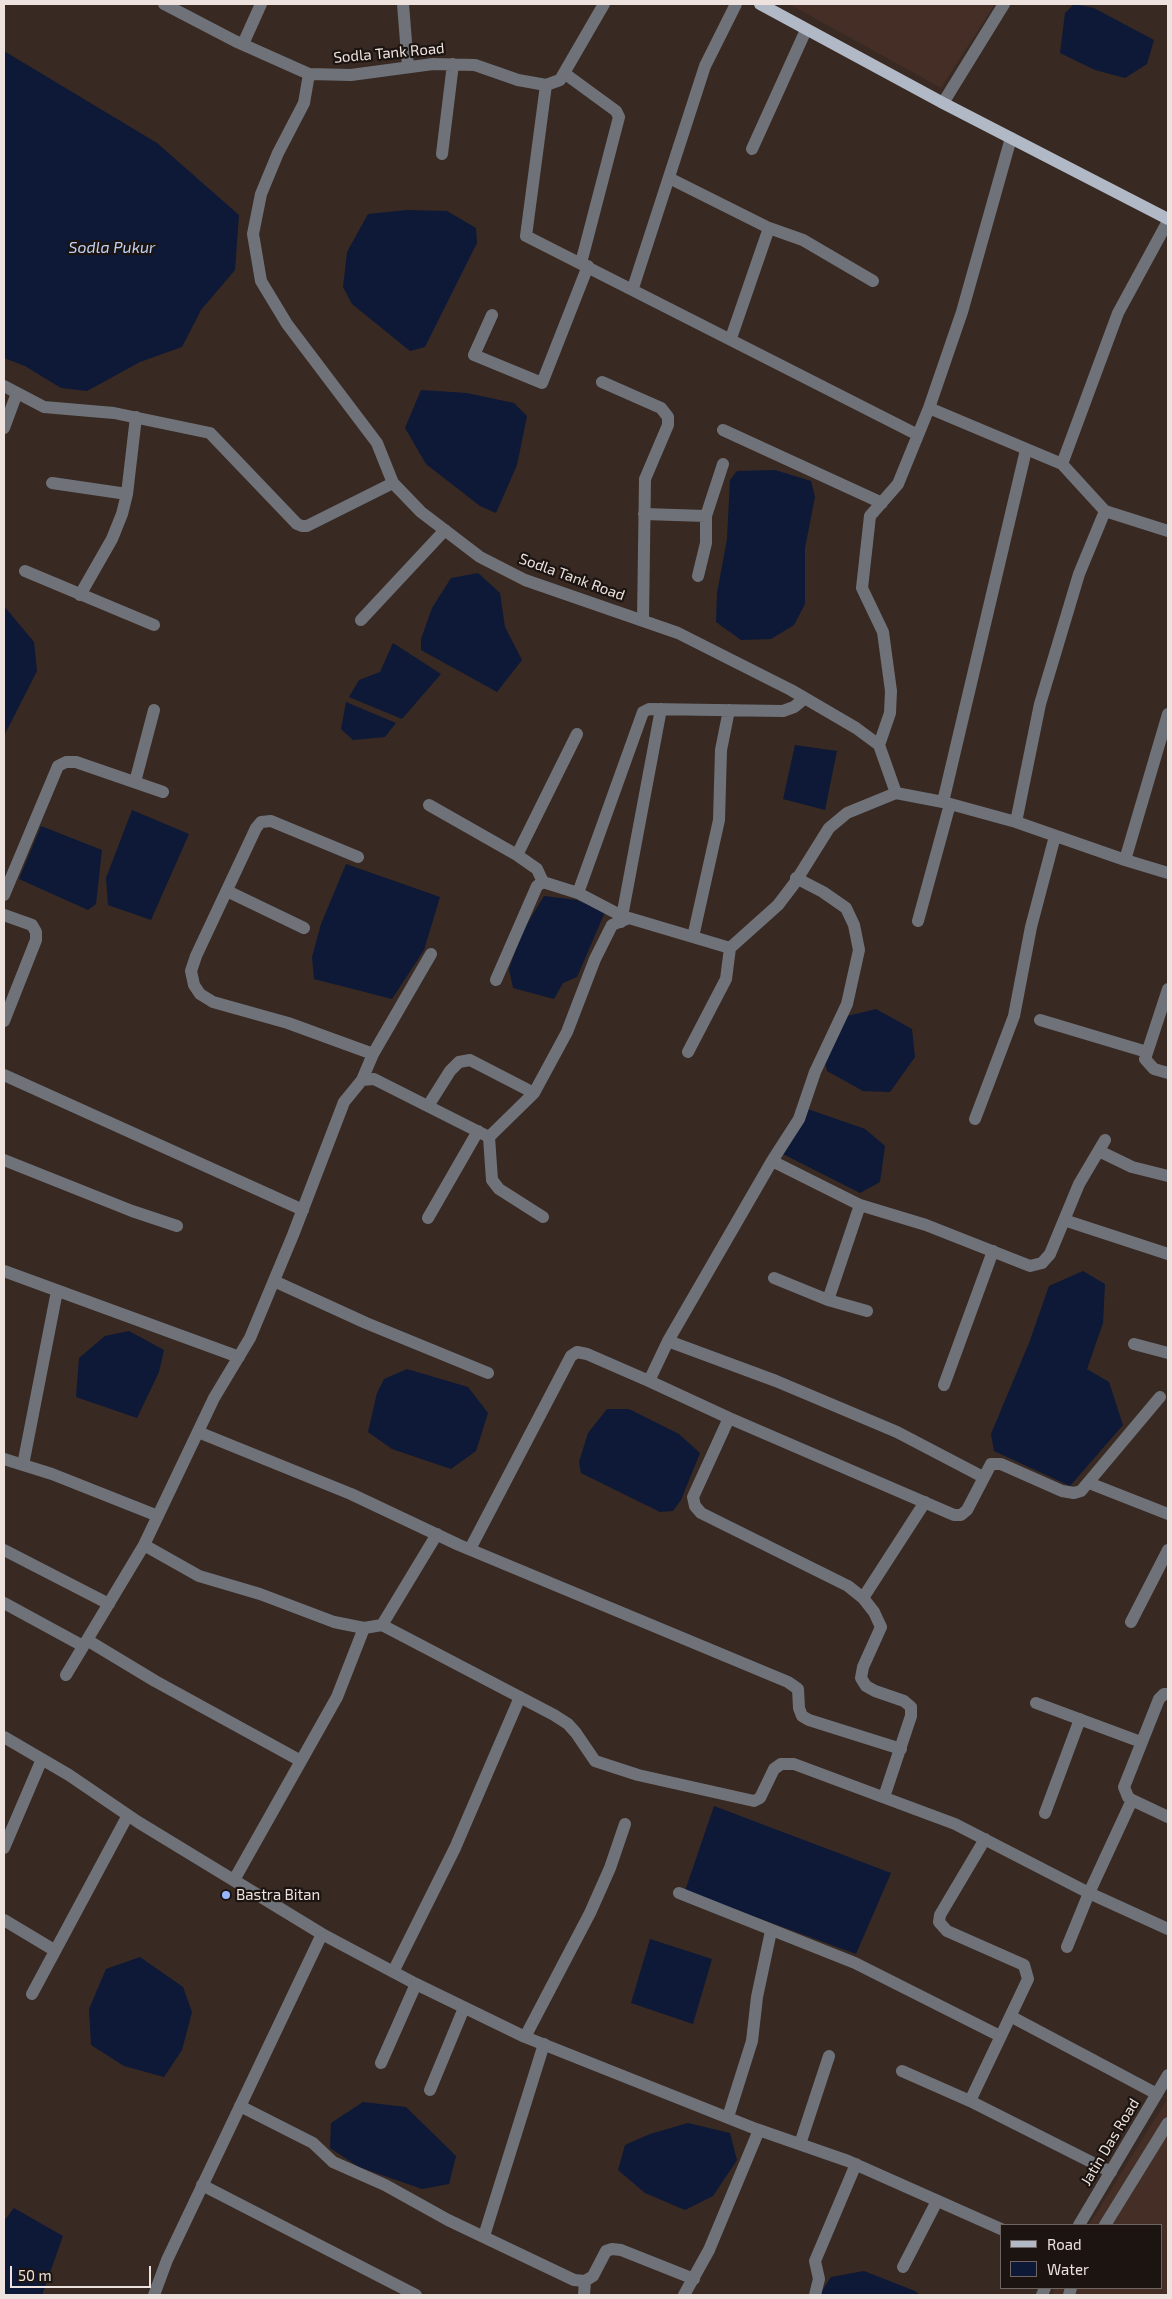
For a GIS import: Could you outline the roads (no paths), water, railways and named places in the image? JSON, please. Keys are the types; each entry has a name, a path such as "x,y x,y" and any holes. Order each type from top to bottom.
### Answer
{"main road":[{"path":"760,4 943,103 1168,220"}],"street":[{"name":"Sodla Tank Road","path":"164,4 185,8 244,44 309,74 351,74 433,64 453,64 476,65 518,80 546,84"},
{"path":"244,44 261,4"},
{"path":"403,4 408,67"},
{"path":"604,4 560,80 546,84 526,236 633,288 918,435"},
{"path":"633,288 705,66 736,4"},
{"path":"943,103 1004,4"},
{"path":"752,149 806,30"},
{"path":"442,154 453,64"},
{"path":"492,315 474,354 542,383 585,265 619,116 616,111 564,73"},
{"name":"Sodla Tank Road","path":"309,74 304,103 278,153 261,194 253,234 260,281 286,324 376,443 394,483 421,512 480,557 525,580 678,633 805,698 879,745"},
{"path":"896,793 879,745 890,713 891,690 887,652 883,632 862,588 870,516 898,484 929,408 962,312 1011,138"},
{"path":"669,178 769,228 802,240 873,281"},
{"path":"1062,464 1118,313 1168,220"},
{"path":"731,338 769,228"},
{"path":"602,382 661,408 668,417 668,426 645,479 643,620"},
{"path":"4,386 44,407 114,413 210,433 297,524 302,526 307,526 394,483"},
{"path":"4,428 17,393"},
{"path":"929,408 1062,464 1105,510 1168,531"},
{"path":"80,595 112,539 122,514 127,494 136,417"},
{"path":"723,430 882,503"},
{"path":"918,922 947,803 1026,450"},
{"path":"698,576 706,543 706,516 724,464"},
{"path":"52,483 127,494"},
{"path":"1016,822 1040,704 1079,574 1105,510"},
{"path":"644,514 706,516"},
{"path":"361,620 444,530"},
{"path":"25,571 154,625"},
{"path":"578,893 640,717 649,709 783,712 794,707 805,698"},
{"path":"135,782 154,710"},
{"path":"621,919 661,710"},
{"path":"693,937 719,820 720,758 729,710"},
{"path":"1125,860 1167,722"},
{"path":"517,855 577,734"},
{"path":"4,894 58,766 66,762 76,762 163,792"},
{"path":"688,1052 726,979 730,948 778,905 829,828 847,814 896,793 947,803 1016,822 1168,873"},
{"path":"429,805 537,868 543,882 578,893 621,919"},
{"path":"358,856 271,821 261,822 256,828 196,956 191,971 194,985 200,994 213,1002 288,1024 373,1054"},
{"path":"975,1119 1014,1016 1031,928 1055,836"},
{"path":"649,1381 668,1341 772,1161 799,1119 815,1072 847,1004 859,950 854,925 846,908 823,892 796,878"},
{"path":"496,980 537,886 543,882"},
{"path":"227,892 304,928"},
{"path":"4,915 32,925 36,932 36,940 4,1021"},
{"path":"428,1218 483,1134 534,1093 567,1032 595,959 612,925 621,919 629,918 730,948"},
{"path":"66,1675 144,1545 214,1398 250,1338 303,1210 344,1102 362,1080 373,1054 431,954"},
{"path":"1168,990 1145,1059 1154,1070 1168,1074"},
{"path":"1040,1020 1147,1052"},
{"path":"428,1106 450,1071 459,1062 470,1060 534,1093"},
{"path":"4,1075 303,1210"},
{"path":"362,1080 374,1079 483,1134"},
{"path":"483,1134 492,1180 499,1189 543,1217"},
{"path":"772,1161 860,1205 926,1225 1030,1266 1042,1263 1050,1254 1079,1184 1105,1140"},
{"path":"1099,1151 1132,1167 1168,1176"},
{"path":"4,1160 132,1212 177,1226"},
{"path":"828,1300 860,1205"},
{"path":"1064,1220 1168,1254"},
{"path":"944,1385 993,1252"},
{"path":"4,1272 239,1357"},
{"path":"774,1278 828,1300 867,1311"},
{"path":"274,1281 366,1323 488,1373"},
{"path":"23,1465 57,1291"},
{"path":"668,1341 776,1381 897,1432 983,1477"},
{"path":"1134,1344 1168,1353"},
{"path":"470,1550 571,1356 577,1352 587,1354 729,1418 954,1515 961,1515 967,1510 991,1464 1001,1464 1062,1492 1074,1493 1081,1491 1160,1397"},
{"path":"729,1418 693,1497 695,1506 701,1513 848,1586 863,1598 879,1620 881,1627 861,1678 870,1689 904,1701 911,1707 912,1716 884,1797"},
{"path":"198,1432 351,1494 470,1550 788,1682 798,1689 799,1708 802,1716 809,1720 901,1750"},
{"path":"4,1459 158,1516"},
{"path":"1089,1483 1168,1514"},
{"path":"863,1598 925,1502"},
{"path":"382,1625 437,1534"},
{"path":"144,1545 199,1576 260,1594 334,1622 364,1628 382,1625 568,1724 595,1761 638,1775 754,1801 760,1798 774,1769 781,1764 794,1764 955,1824 1089,1893 1168,1929"},
{"path":"4,1550 109,1604"},
{"path":"1131,1622 1164,1572 1168,1550"},
{"path":"4,1603 85,1643 301,1761"},
{"path":"234,1880 337,1697 364,1628"},
{"path":"1168,1694 1164,1694 1159,1699 1124,1787 1128,1797 1132,1800 1168,1817"},
{"path":"393,1972 455,1848 520,1697"},
{"path":"1036,1703 1141,1742"},
{"path":"1045,1813 1080,1719"},
{"path":"4,1737 322,1934 464,2008 525,2037 760,2130 856,2164 1000,2229"},
{"path":"4,1848 42,1760"},
{"path":"1067,1947 1089,1893 1132,1800"},
{"path":"32,1994 128,1815"},
{"path":"525,2037 590,1913 610,1868 625,1824"},
{"path":"970,2101 1000,2036 1012,2017 1028,1980 1024,1966 947,1931 939,1922 940,1915 985,1839"},
{"path":"679,1893 855,1963 1000,2036"},
{"path":"4,1920 54,1950"},
{"path":"728,2117 752,2041 757,1997 771,1931"},
{"path":"154,2295 167,2260 322,1934"},
{"path":"381,2063 416,1984"},
{"path":"430,2090 464,2008"},
{"path":"1012,2017 1157,2094"},
{"path":"484,2236 544,2044"},
{"path":"800,2144 829,2056"},
{"path":"902,2071 970,2101 1111,2172"},
{"name":"Jatin Das Road","path":"1080,2224 1168,2075"},
{"path":"240,2106 313,2142 333,2162 392,2188 448,2220 574,2280 586,2280 593,2276 606,2251 612,2249 621,2250 694,2279"},
{"path":"1106,2224 1168,2123"},
{"path":"684,2295 709,2250 760,2130"},
{"path":"815,2295 819,2279 815,2261 856,2164"},
{"path":"202,2185 413,2295"},
{"path":"904,2268 937,2201"},
{"path":"584,2295 586,2280"}],"water":[{"path":"1074,4 1094,8 1154,40 1147,64 1125,78 1095,70 1060,53 1065,13"},
{"name":"Sodla Pukur","path":"4,51 157,143 239,215 235,270 201,310 182,347 140,362 87,391 61,388 25,366 4,358"},
{"path":"407,210 447,211 476,228 477,243 425,347 410,351 352,304 343,287 347,252 368,214"},
{"path":"421,390 467,393 514,403 527,416 517,465 496,513 480,506 426,464 405,428"},
{"path":"775,470 811,481 815,497 805,548 805,604 794,625 771,639 741,640 716,622 717,593 727,539 730,480 737,471"},
{"path":"478,573 500,593 505,627 522,660 497,692 421,650 421,639 432,608 451,578"},
{"path":"4,606 34,642 37,671 4,736"},
{"path":"393,643 441,674 402,719 349,697 359,680 380,672"},
{"path":"346,702 396,723 385,737 353,740 341,729"},
{"path":"795,745 837,751 825,810 783,799"},
{"path":"132,810 189,834 151,920 108,905 106,878"},
{"path":"41,826 102,850 96,904 88,910 19,879"},
{"path":"346,864 440,897 424,950 392,999 314,979 312,957 321,924"},
{"path":"544,896 577,900 605,912 577,977 563,983 554,999 513,988 509,969 521,934"},
{"path":"876,1009 912,1029 915,1057 890,1092 863,1091 827,1071 823,1055 847,1016"},
{"path":"802,1107 865,1129 885,1146 880,1182 860,1193 779,1152"},
{"path":"1083,1271 1105,1284 1103,1323 1087,1369 1109,1382 1123,1425 1070,1486 994,1451 991,1434 1029,1343 1049,1286"},
{"path":"129,1331 164,1350 159,1372 137,1418 76,1397 79,1358 105,1336"},
{"path":"407,1369 468,1387 488,1413 476,1451 451,1469 392,1449 368,1432 377,1393 384,1379"},
{"path":"607,1409 629,1409 679,1434 700,1453 681,1500 673,1511 660,1512 581,1473 579,1462 588,1433"},
{"path":"714,1806 891,1873 856,1954 685,1891"},
{"path":"650,1939 712,1959 693,2024 631,2003"},
{"path":"140,1957 183,1987 192,2012 182,2050 164,2077 124,2066 91,2045 89,2009 106,1969"},
{"path":"363,2102 406,2107 456,2156 449,2184 422,2189 359,2167 330,2148 331,2123"},
{"path":"688,2123 730,2133 737,2160 713,2196 685,2210 645,2193 618,2170 625,2145 650,2134"},
{"path":"14,2208 63,2236 42,2295 4,2295 4,2221"},
{"path":"864,2271 915,2291 920,2295 819,2295 831,2277"}],"place":[{"name":"Bastra Bitan","path":"226,1895"}]}
